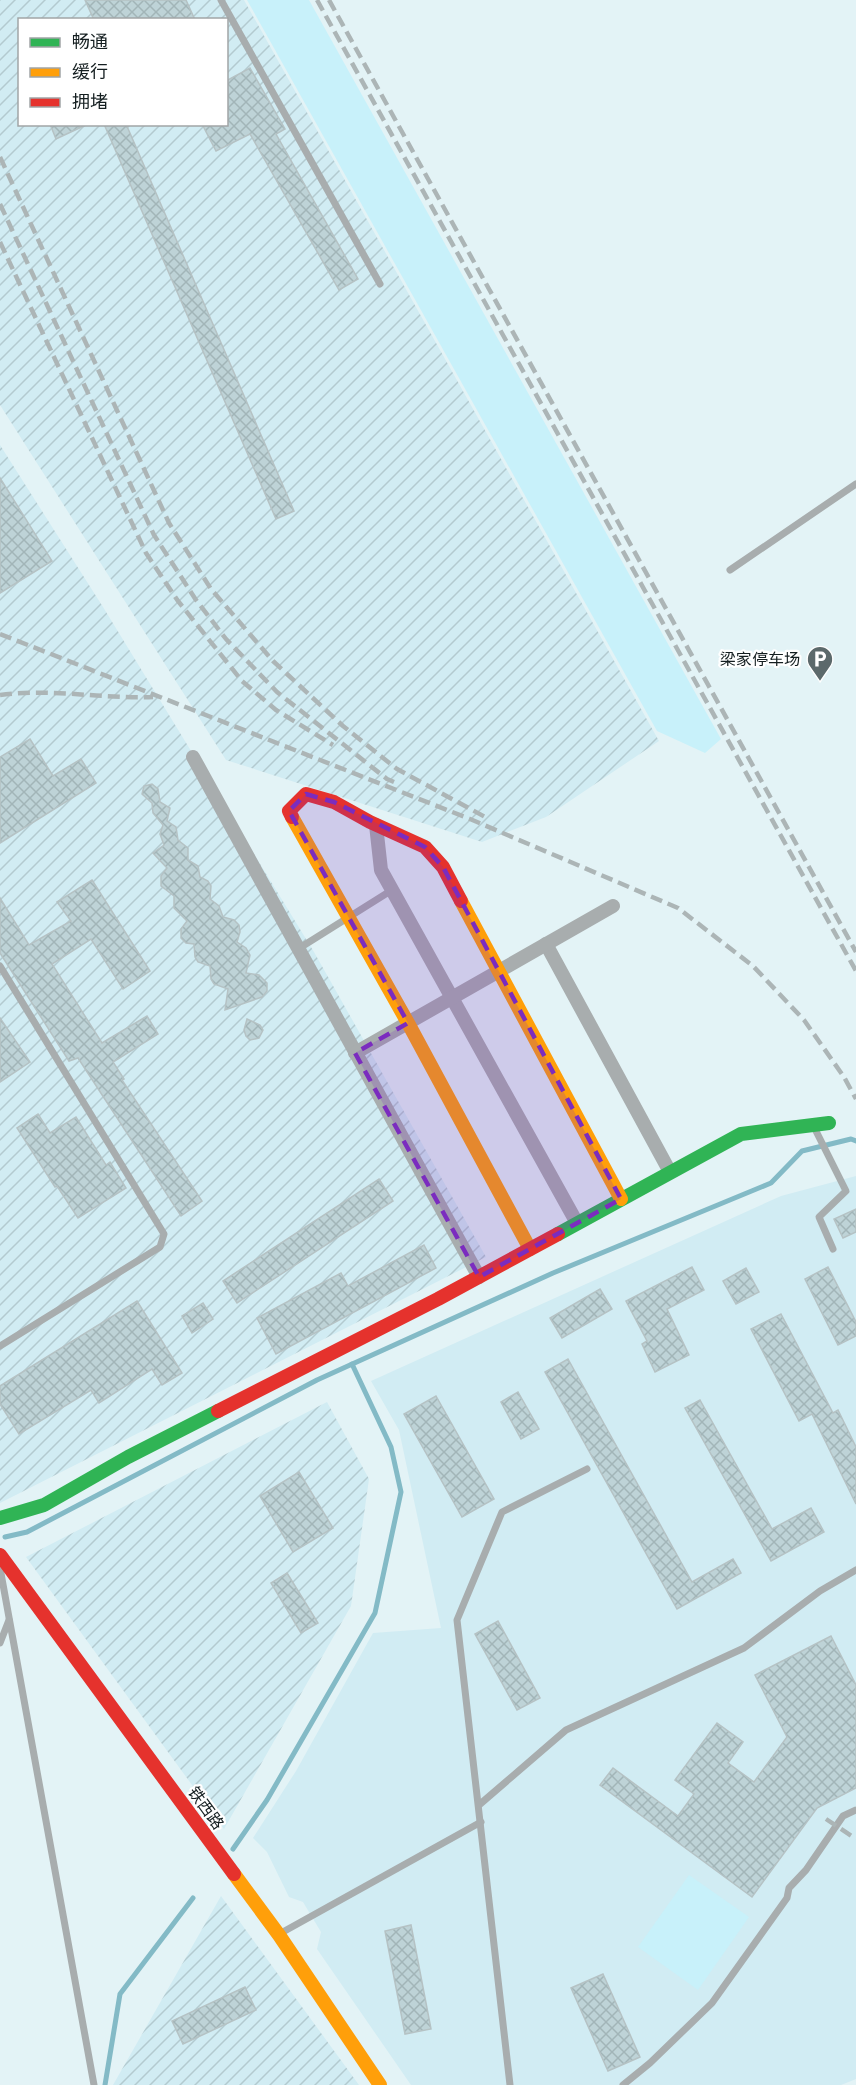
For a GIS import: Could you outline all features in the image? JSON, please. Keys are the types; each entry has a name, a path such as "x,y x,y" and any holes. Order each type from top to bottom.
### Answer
{"street":[{"path":"193,757 479,1276"},
{"path":"530,1249 408,1023 289,811 306,794 334,802 376,825 425,847 443,867 621,1199"},
{"path":"376,825 381,870 577,1223"},
{"path":"355,1053 613,906"},
{"path":"546,944 670,1172"},
{"path":"0,1518 44,1505 128,1457 479,1276 741,1134 816,1130 830,1123"},
{"name":"铁西路","path":"0,1555 279,1935 380,2085"}],"lane":[{"path":"221,0 380,284"},
{"path":"730,570 856,484"},
{"path":"298,949 392,890"},
{"path":"0,966 164,1234 160,1247 0,1346"},
{"path":"816,1130 846,1191 819,1217 833,1249"},
{"path":"510,2085 457,1620 502,1512 587,1469"},
{"path":"0,1568 94,2085"},
{"path":"479,1804 566,1730 744,1648 820,1591 856,1570"},
{"path":"0,1643 9,1620"},
{"path":"623,2085 650,2063 712,2003 787,1898 789,1888 806,1870 843,1816 856,1810"},
{"path":"279,1935 481,1822"}],"highlighted area":[{"path":"306,794 334,802 425,847 443,867 621,1199 479,1277 355,1053 408,1023 289,811"}],"shaded area":[{"path":"0,0 244,0 659,741 546,817 482,842 226,760 0,405"},
{"path":"247,0 309,0 721,739 705,753 657,731"},
{"path":"0,445 103,607 314,952 486,1257 0,1503"},
{"path":"856,1176 856,2079 841,2085 411,2085 317,1949 321,1932 303,1902 289,1897 267,1852 253,1838 296,1771 373,1633 441,1628 399,1430 371,1381 781,1196"},
{"path":"327,1402 369,1479 351,1606 224,1829 26,1557"},
{"path":"689,1875 749,1917 698,1990 638,1947"},
{"path":"221,1896 359,2085 113,2085"}],"building":[{"path":"85,0 186,0 194,18 93,18"},
{"path":"250,68 285,129 276,134 358,279 339,290 250,134 216,151 203,126 228,126 228,80"},
{"path":"51,126 84,126 56,139"},
{"path":"105,126 127,126 294,511 276,519"},
{"path":"0,478 52,561 0,593"},
{"path":"30,739 53,776 81,759 96,783 0,843 0,757"},
{"path":"152,784 158,789 160,802 170,808 167,821 176,827 178,840 188,848 188,860 198,866 200,877 208,881 211,886 210,899 219,906 223,917 234,920 239,925 240,932 237,942 246,948 250,955 246,973 259,975 267,983 267,991 262,997 225,1010 228,989 214,984 211,979 210,966 198,962 195,957 194,944 186,943 181,938 181,929 187,921 174,908 174,896 161,886 161,876 167,868 153,853 164,845 160,834 163,825 153,813 152,803 142,794 144,786"},
{"path":"92,880 150,971 123,989 91,939 52,964 102,1043 147,1016 158,1034 113,1062 124,1079 122,1080 202,1201 181,1216 78,1058 69,1061 0,953 0,898 29,945 71,921 57,902"},
{"path":"0,1018 30,1062 0,1082"},
{"path":"247,1019 260,1025 263,1030 259,1038 250,1040 246,1036 244,1030"},
{"path":"38,1114 50,1133 76,1117 106,1165 110,1162 126,1188 78,1218 17,1128"},
{"path":"379,1179 393,1201 237,1303 223,1281"},
{"path":"856,1209 856,1232 843,1238 834,1219"},
{"path":"424,1245 436,1268 276,1354 257,1318 341,1273 348,1286"},
{"path":"692,1267 704,1290 667,1309 689,1355 655,1372 642,1344 647,1341 626,1301"},
{"path":"828,1267 856,1322 856,1336 838,1345 805,1279"},
{"path":"746,1268 759,1292 736,1304 723,1281"},
{"path":"600,1289 612,1309 562,1338 550,1318"},
{"path":"137,1301 182,1373 162,1385 152,1369 99,1403 91,1390 19,1434 0,1404 0,1386"},
{"path":"203,1303 213,1319 192,1333 182,1316"},
{"path":"781,1314 833,1413 838,1410 856,1447 856,1504 812,1414 799,1421 751,1329"},
{"path":"568,1359 692,1582 733,1559 741,1573 677,1609 545,1372"},
{"path":"518,1392 539,1429 521,1439 501,1402"},
{"path":"436,1396 494,1499 462,1517 404,1414"},
{"path":"700,1400 772,1529 811,1508 824,1532 771,1561 685,1408"},
{"path":"299,1472 333,1528 293,1552 260,1496"},
{"path":"287,1573 318,1623 301,1633 271,1583"},
{"path":"498,1621 540,1698 517,1710 475,1634"},
{"path":"831,1636 856,1685 856,1788 817,1808 752,1897 600,1785 613,1768 678,1816 694,1794 675,1780 717,1723 743,1742 728,1763 754,1782 787,1737 755,1675"},
{"path":"411,1925 431,2029 405,2034 385,1931"},
{"path":"603,1974 640,2057 608,2071 571,1988"},
{"path":"245,1987 256,2010 183,2044 172,2021"}],"waterway":[{"path":"5,1537 27,1532 317,1380 553,1273 771,1183 802,1151 851,1139 856,1141"},
{"path":"233,1849 267,1800 375,1613 401,1492 391,1447 352,1364"},
{"path":"105,2085 120,1994 193,1898"}],"railway":[{"path":"317,0 856,971"},
{"path":"329,0 856,952"},
{"path":"0,157 169,523 211,589 273,661 343,726 397,769 487,818"},
{"path":"0,204 154,535 196,600 226,639 277,692 387,779 394,782"},
{"path":"0,242 146,553 178,601 242,681 276,710 333,745"},
{"path":"0,634 470,819 678,908 753,966 804,1020 844,1077 856,1099"},
{"path":"0,695 57,693 153,697"},
{"path":"826,1819 856,1839"}],"traffic: fast":[{"path":"558,1234 741,1134 829,1123"},
{"path":"0,1518 44,1505 128,1457 218,1411"}],"traffic: slow":[{"path":"292,817 408,1023 530,1249"},
{"path":"461,901 621,1199"},
{"path":"234,1874 279,1935 380,2085"}],"traffic: jam":[{"path":"292,817 289,811 306,794 334,802 370,822 425,847 443,867 461,901"},
{"path":"218,1411 438,1299 558,1234"},
{"path":"0,1555 234,1874"}],"place":[{"name":"梁家停车场","path":"820,682"}]}
